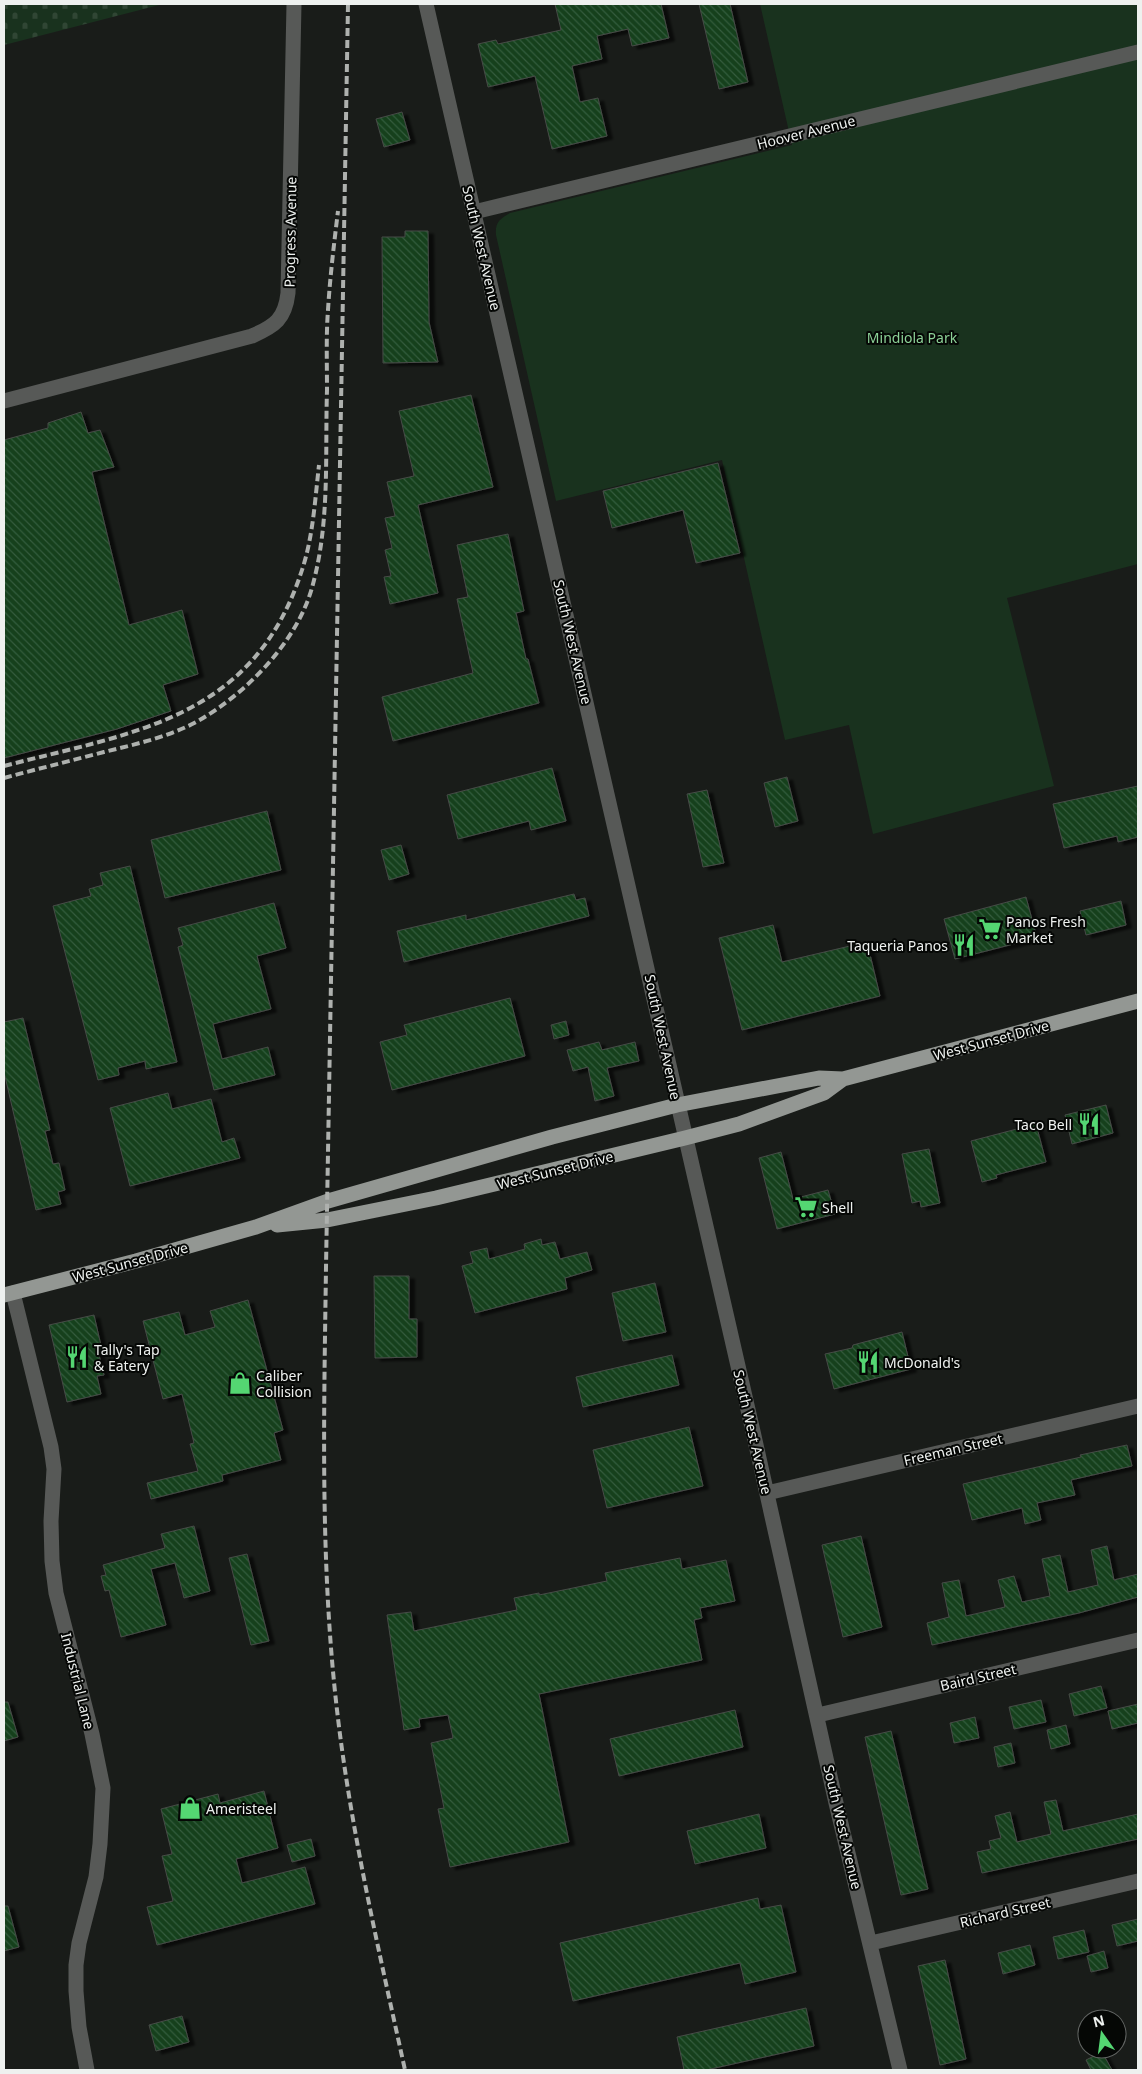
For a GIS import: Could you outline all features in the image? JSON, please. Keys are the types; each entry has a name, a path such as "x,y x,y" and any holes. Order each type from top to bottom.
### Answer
{"main road":[{"name":"West Sunset Drive","path":"8,1294 136,1261 256,1227 328,1201 445,1166 678,1105 819,1078 843,1079 1138,1002"},
{"name":"West Sunset Drive","path":"256,1227 327,1220 436,1198 685,1138 739,1124 824,1093 843,1079"}],"street":[{"name":"Progress Avenue","path":"4,401 252,336 276,324 283,314 288,292 294,4"},
{"name":"South West Avenue","path":"426,4 818,1715 836,1803 900,2070"},
{"name":"Hoover Avenue","path":"474,212 1138,52"},
{"name":"Industrial Lane","path":"8,1294 51,1447 54,1469 50,1521 56,1593 90,1726 103,1788 96,1877 79,1943 76,1965 79,2027 88,2070"},
{"name":"Freeman Street","path":"767,1494 1138,1406"},
{"name":"Baird Street","path":"818,1715 1138,1640"},
{"name":"Richard Street","path":"871,1943 1138,1881"}],"green space":[{"path":"4,4 163,4 4,45"},
{"name":"Mindiola Park","path":"760,4 1138,4 1138,564 1007,598 1054,786 873,834 849,725 785,740 722,460 556,501 496,235 496,227 499,221 510,213 792,145"}],"building":[{"path":"555,4 661,4 669,38 632,46 628,29 597,36 602,59 572,66 580,102 598,98 607,136 552,149 535,76 488,87 478,44 496,40 498,44 561,30"},
{"path":"699,4 730,4 748,82 719,89"},
{"path":"402,112 410,140 384,147 376,119"},
{"path":"405,231 428,231 429,322 438,362 383,363 382,237 405,237"},
{"path":"471,395 493,487 418,505 438,593 390,604 384,577 391,576 385,550 392,548 385,518 395,516 387,482 414,476 399,411"},
{"path":"81,412 88,433 100,430 114,467 92,472 129,625 182,610 198,674 163,685 171,711 117,729 4,758 4,440 48,428 48,423"},
{"path":"718,463 740,553 696,563 683,510 612,528 603,491"},
{"path":"508,534 524,611 516,613 526,659 528,659 539,703 393,741 382,697 473,673 457,599 468,597 457,545"},
{"path":"552,768 566,821 531,830 529,821 458,839 447,795"},
{"path":"787,777 798,821 775,827 764,783"},
{"path":"1138,786 1138,837 1118,842 1117,836 1064,848 1053,804"},
{"path":"707,790 724,863 703,867 687,794"},
{"path":"267,811 281,870 165,898 151,840"},
{"path":"401,845 409,874 389,880 381,850"},
{"path":"130,866 177,1062 146,1069 145,1061 118,1068 119,1075 98,1080 53,906 91,896 89,889 103,885 100,873"},
{"path":"574,894 576,900 585,898 589,916 404,962 397,931 466,915 466,920"},
{"name":"Panos Fresh Market","path":"1026,897 1037,938 955,959 944,919"},
{"path":"1121,901 1126,925 1086,935 1080,911"},
{"path":"274,903 286,948 257,956 271,1009 213,1024 222,1059 268,1047 275,1075 214,1090 178,947 183,945 178,928"},
{"path":"773,925 782,962 867,942 880,996 742,1030 719,938"},
{"path":"510,998 525,1056 392,1090 380,1042 407,1035 404,1025"},
{"path":"23,1018 50,1130 45,1131 53,1164 59,1163 65,1190 58,1192 61,1204 36,1210 4,1072 4,1022"},
{"path":"566,1021 569,1035 554,1039 551,1025"},
{"path":"599,1042 602,1050 635,1042 639,1061 607,1068 614,1096 595,1101 588,1067 573,1071 567,1050"},
{"path":"168,1093 172,1109 211,1099 222,1142 234,1138 240,1158 130,1186 110,1108"},
{"name":"Taco Bell","path":"1106,1105 1113,1133 1072,1144 1065,1115"},
{"path":"1036,1124 1046,1162 996,1175 997,1178 982,1182 971,1141"},
{"path":"929,1149 940,1203 921,1207 920,1201 912,1203 902,1154"},
{"path":"781,1152 793,1199 828,1190 835,1214 777,1229 759,1158"},
{"path":"541,1239 542,1245 555,1242 560,1259 587,1252 592,1270 565,1278 567,1289 475,1313 462,1266 473,1263 470,1252 487,1248 489,1259 525,1249 524,1244"},
{"path":"374,1276 409,1276 409,1319 417,1319 417,1357 375,1358"},
{"path":"655,1283 666,1332 623,1341 612,1293"},
{"path":"248,1300 283,1430 274,1433 281,1460 222,1475 223,1481 151,1499 147,1483 198,1471 190,1444 194,1443 182,1394 163,1399 143,1321 179,1312 185,1335 215,1327 210,1311"},
{"path":"94,1315 102,1350 98,1351 104,1375 97,1376 101,1394 67,1402 49,1325"},
{"name":"McDonald's","path":"902,1332 911,1369 834,1389 825,1354 852,1348 853,1345"},
{"path":"672,1355 679,1385 583,1407 576,1377"},
{"path":"689,1427 703,1486 607,1508 593,1450"},
{"path":"1127,1445 1132,1466 1071,1480 1075,1495 1037,1503 1041,1520 1025,1524 1022,1508 972,1520 963,1484"},
{"path":"194,1526 210,1591 184,1598 175,1563 151,1569 166,1625 121,1637 109,1590 105,1591 101,1576 106,1575 103,1565 165,1548 161,1534"},
{"path":"861,1536 882,1627 843,1637 822,1545"},
{"path":"1107,1546 1114,1580 1138,1574 1138,1597 1079,1613 932,1645 927,1623 949,1617 942,1583 959,1580 966,1616 1005,1607 998,1580 1014,1576 1022,1602 1050,1596 1042,1559 1060,1555 1068,1592 1098,1585 1091,1550"},
{"path":"247,1554 269,1641 251,1645 229,1558"},
{"path":"680,1558 682,1569 726,1560 735,1601 700,1608 702,1618 694,1620 702,1660 539,1694 569,1842 450,1867 438,1809 444,1808 431,1743 453,1738 448,1715 419,1719 420,1727 404,1730 387,1615 411,1612 414,1631 517,1610 514,1598 539,1593 539,1595 607,1581 605,1573"},
{"path":"1101,1686 1107,1708 1074,1716 1069,1694"},
{"path":"1041,1700 1046,1722 1014,1729 1009,1707"},
{"path":"4,1702 8,1702 18,1737 4,1741"},
{"path":"1138,1704 1138,1723 1112,1729 1108,1711"},
{"path":"735,1710 743,1747 619,1776 610,1739"},
{"path":"975,1717 979,1738 954,1743 950,1723"},
{"path":"1066,1725 1070,1744 1051,1749 1047,1730"},
{"path":"891,1731 928,1889 901,1895 865,1737"},
{"path":"1011,1743 1015,1763 998,1767 994,1747"},
{"path":"264,1791 278,1848 236,1859 242,1883 305,1867 315,1904 157,1945 147,1907 173,1901 162,1856 172,1854 161,1809 218,1794 220,1803"},
{"path":"1056,1800 1063,1831 1138,1814 1138,1839 982,1873 977,1852 991,1849 989,1841 1001,1838 995,1816 1010,1812 1017,1842 1051,1834 1044,1802"},
{"path":"759,1814 766,1848 695,1864 687,1831"},
{"path":"311,1839 315,1856 292,1862 287,1845"},
{"path":"758,1898 760,1909 781,1905 796,1972 745,1984 740,1963 573,2001 560,1943"},
{"path":"4,1906 8,1906 19,1947 4,1951"},
{"path":"1138,1919 1138,1941 1117,1946 1112,1925"},
{"path":"1084,1930 1089,1952 1058,1959 1053,1937"},
{"path":"1030,1945 1035,1965 1003,1974 998,1953"},
{"path":"1104,1951 1108,1968 1091,1972 1087,1956"},
{"path":"945,1960 966,2059 940,2065 918,1966"},
{"path":"806,2008 814,2046 706,2070 684,2070 677,2037"},
{"path":"182,2016 189,2042 156,2051 149,2025"},
{"path":"1106,2059 1112,2070 1091,2070 1086,2060"}],"railway":[{"path":"348,4 326,1267 324,1489 328,1599 337,1710 343,1756 366,1891 405,2070"},
{"path":"4,778 152,740 187,727 235,696 269,663 296,625 306,605 313,584 322,536 326,487 327,320 338,211"},
{"path":"4,766 99,742 143,728 184,711 221,689 254,659 281,620 302,570 311,532 319,465"}],"place":[{"name":"Panos Fresh Market","path":"990,929"},
{"name":"Taqueria Panos","path":"964,945"},
{"name":"Taco Bell","path":"1089,1124"},
{"name":"Shell","path":"806,1207"},
{"name":"Tally's Tap & Eatery","path":"77,1357"},
{"name":"McDonald's","path":"868,1362"},
{"name":"Caliber Collision","path":"240,1383"},
{"name":"Ameristeel","path":"190,1808"}]}
